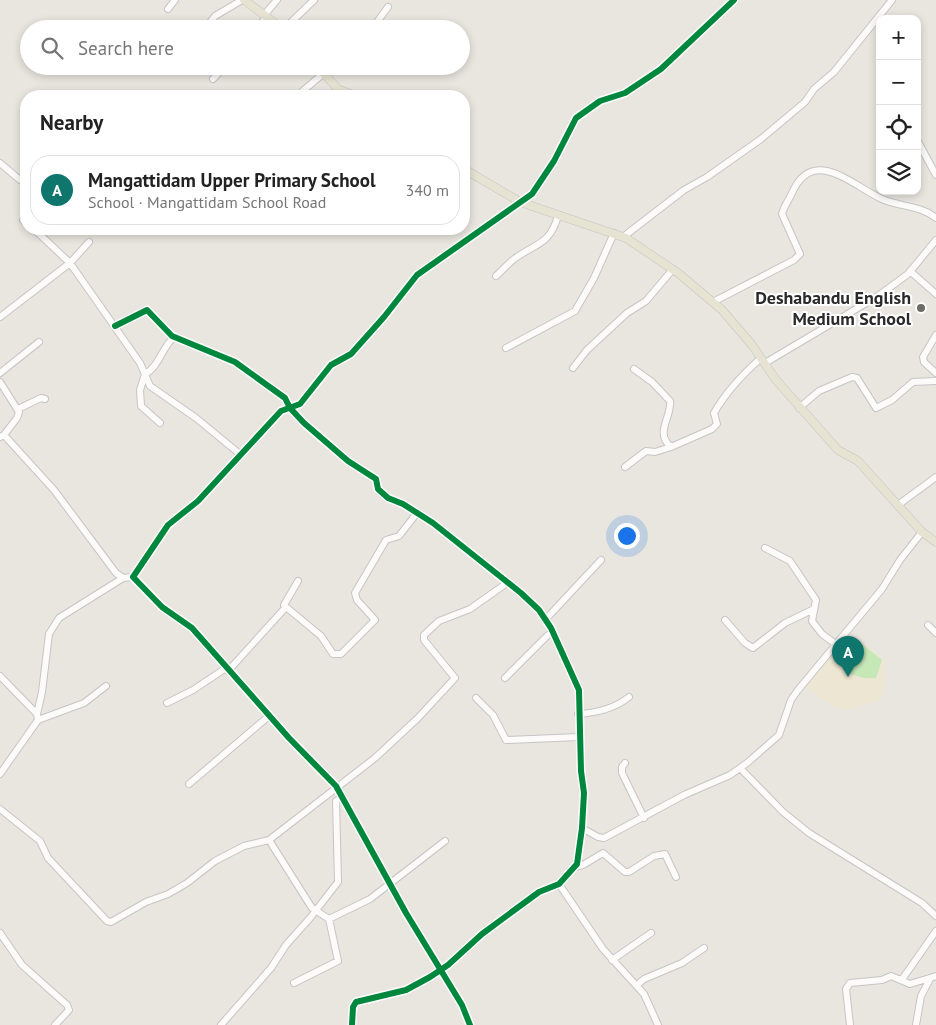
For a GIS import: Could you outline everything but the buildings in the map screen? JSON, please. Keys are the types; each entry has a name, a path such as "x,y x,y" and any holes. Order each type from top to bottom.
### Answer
{"main road":[{"path":"243,0 272,20"},
{"path":"324,75 339,90"},
{"path":"470,172 520,202 623,237 673,269 722,310 799,408 838,450 858,461 922,532 936,542"}],"street":[{"path":"168,10 175,0"},
{"path":"213,20 243,0"},
{"path":"263,20 277,0"},
{"path":"293,20 314,0"},
{"path":"133,577 168,525 198,501 281,411 300,404 331,365 351,354 384,317 417,275 532,194 554,161 576,118 600,101 625,93 661,69 734,0"},
{"path":"623,237 684,190 707,177 761,139 805,102 814,88 834,72 892,0"},
{"path":"379,20 388,7"},
{"path":"213,79 217,75"},
{"path":"305,90 324,75"},
{"path":"921,147 936,175"},
{"path":"0,163 20,180"},
{"path":"713,302 794,260 800,254 782,214 795,184 806,174 829,170 854,181 881,199 927,211 936,218"},
{"path":"496,276 515,258 532,250 545,239 554,230 558,216"},
{"path":"506,348 575,311 594,278 614,233"},
{"path":"40,235 70,263 115,326 145,374 150,386 196,418 241,455"},
{"path":"625,466 646,451 655,452 670,447 712,429 717,424 714,413 720,403 748,369 878,296 910,271 936,240"},
{"path":"0,317 70,263 89,242"},
{"path":"574,368 587,350 627,313 646,301 673,269"},
{"path":"910,271 936,294"},
{"path":"115,326 147,310 174,337 234,362 285,398 290,408 348,461 376,479 378,489 388,498 433,523 527,599 553,632 579,690 580,771 584,793 577,864 559,884 539,892 482,934 440,972 406,990 356,1002 353,1007 352,1025"},
{"path":"936,335 923,357 924,362 936,373"},
{"path":"160,423 141,406 140,390 145,374 153,369 164,348 174,337"},
{"path":"0,373 39,342"},
{"path":"634,369 652,382 670,401 663,434 666,443 670,447"},
{"path":"799,408 820,391 852,377 857,378 876,408 892,400 913,382 936,382"},
{"path":"0,382 18,409 18,418 2,436 54,490 116,573 123,578"},
{"path":"18,409 41,398 45,399"},
{"path":"898,504 936,477"},
{"path":"298,581 284,605 321,636 333,654 341,654 375,620 357,600 355,593 386,540 399,536 417,513"},
{"path":"582,828 601,838 644,818 684,795 730,775 778,735 791,700 882,589 900,560 922,532"},
{"path":"765,548 790,560 816,600 812,621 822,634 837,645"},
{"path":"545,620 601,560"},
{"path":"0,774 38,717 49,634 59,618 123,578 133,577"},
{"path":"133,577 162,607 192,628 227,670 336,786 440,972 462,1005 470,1025"},
{"path":"0,809 40,841 48,858 107,921 111,922 146,902 181,887 215,861 244,846 269,840 336,786 375,758 418,718 455,678 424,640 424,635 439,621 470,609 507,583"},
{"path":"167,703 227,670 286,607"},
{"path":"725,620 745,643 753,648 785,623 814,609"},
{"path":"928,625 936,633"},
{"path":"505,678 553,632"},
{"path":"0,676 38,717"},
{"path":"38,717 84,703 106,686"},
{"path":"578,714 597,713 622,702 628,697"},
{"path":"476,698 493,715 506,740 579,737"},
{"path":"189,784 269,716"},
{"path":"625,763 622,767 622,773 644,818"},
{"path":"740,768 783,812 809,833 922,903 936,916"},
{"path":"221,1025 271,968 286,945 338,882 336,801 343,797"},
{"path":"269,840 312,908 329,919 338,961 294,983"},
{"path":"329,919 370,899 445,841"},
{"path":"572,868 583,865 603,853 625,872 629,872 654,856 665,854 676,877"},
{"path":"559,884 612,960 644,994 658,1025"},
{"path":"900,979 903,978 936,931"},
{"path":"0,933 22,965 69,1010 55,1025"},
{"path":"612,960 651,933"},
{"path":"637,985 682,963 704,948"},
{"path":"850,1025 847,997 848,984 891,976 910,984 933,977"},
{"path":"916,1025 921,996 933,977"}],"shaded area":[{"path":"851,634 885,661 886,684 880,700 847,710 835,708 805,686"}],"green space":[{"path":"863,645 882,660 876,678 863,678 851,674 837,662 834,656 837,651"}],"cycle path":[{"path":"470,1025 462,1005 406,913 336,786 289,738 192,628 162,607 133,577 168,525 198,501 281,411 300,404 331,365 351,354 384,317 417,275 532,194 554,161 576,118 600,101 625,93 661,69 734,0"},
{"path":"115,326 147,310 172,336 235,362 285,398 290,408 304,423 348,461 376,479 378,489 388,498 403,504 433,523 521,593 539,610 551,628 579,690 581,771 584,793 577,864 559,884 539,892 482,934 448,965 430,977 406,990 356,1002 353,1007 352,1025"}],"place":[{"name":"Deshabandu English Medium School","path":"921,308"},
{"name":"Mangattidam Upper Primary School","path":"848,677"}]}
